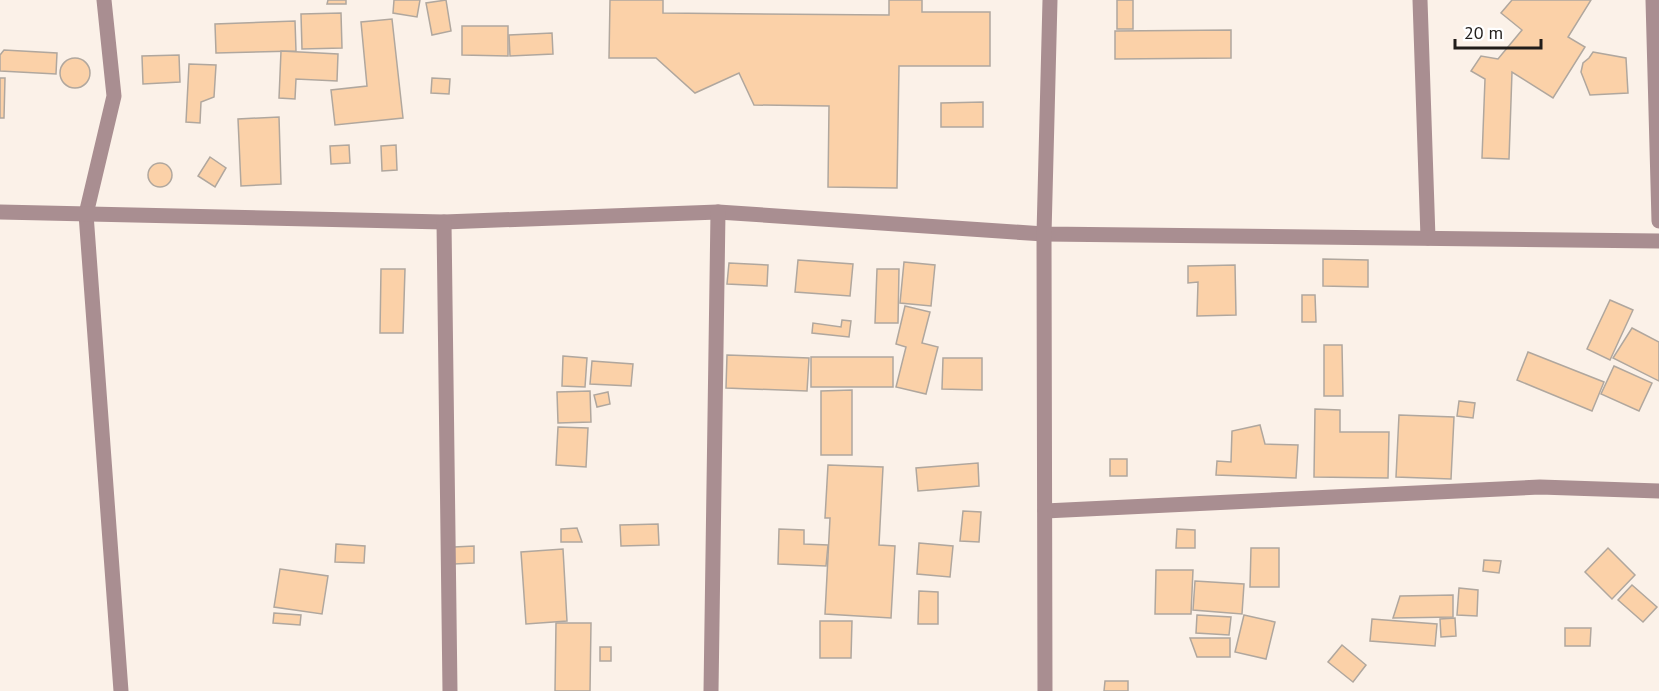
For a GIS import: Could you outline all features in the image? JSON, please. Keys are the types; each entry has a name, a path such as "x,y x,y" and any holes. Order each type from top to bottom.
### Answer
{"street":[{"path":"104,0 114,96 86,214 121,691"},
{"path":"1045,691 1044,234 1050,0"},
{"path":"1420,0 1428,238"},
{"path":"1653,0 1659,221"},
{"path":"0,212 444,222 718,212 1044,234 1659,241"},
{"path":"711,691 718,212"},
{"path":"444,222 450,691"},
{"path":"1045,511 1540,487 1659,491"}],"building":[{"path":"328,0 346,0 346,4 327,4"},
{"path":"394,0 420,0 417,17 393,13"},
{"path":"446,0 451,31 432,35 426,3"},
{"path":"610,0 663,0 663,13 889,15 889,0 922,0 922,12 990,12 990,66 899,66 897,188 828,187 829,106 754,105 739,73 695,93 656,58 609,58"},
{"path":"1117,0 1133,0 1133,29 1117,29"},
{"path":"1512,0 1591,0 1568,37 1585,47 1553,98 1512,72 1509,159 1482,158 1485,79 1471,71 1481,56 1498,59 1522,30 1501,13"},
{"path":"341,13 342,48 302,49 301,14"},
{"path":"392,19 403,118 335,125 331,90 367,86 361,22"},
{"path":"295,21 296,51 216,53 215,24"},
{"path":"462,26 508,26 508,56 462,55"},
{"path":"1231,30 1231,58 1115,59 1115,31"},
{"path":"552,33 553,54 510,56 509,35"},
{"path":"4,50 57,53 56,74 0,71 0,55"},
{"path":"281,51 338,54 337,81 296,79 295,99 279,98"},
{"path":"1593,52 1626,58 1628,93 1590,95 1581,72 1583,63"},
{"path":"179,55 180,82 143,84 142,56"},
{"path":"75,58 81,59 89,67 89,79 81,87 75,88 69,87 61,79 60,73 61,67 69,59"},
{"path":"189,64 216,65 214,97 201,102 200,123 186,122"},
{"path":"0,78 5,78 4,118 0,118"},
{"path":"432,78 450,79 449,94 431,93"},
{"path":"983,102 983,127 941,127 941,103"},
{"path":"279,117 281,184 241,186 238,119"},
{"path":"349,145 350,163 331,164 330,146"},
{"path":"396,145 397,170 382,171 381,146"},
{"path":"210,157 226,168 215,187 198,176"},
{"path":"160,163 169,166 172,175 169,184 160,187 151,184 148,175 151,166"},
{"path":"1323,259 1368,260 1368,287 1323,286"},
{"path":"798,260 853,264 850,296 795,292"},
{"path":"904,262 935,265 931,306 900,303"},
{"path":"729,263 768,265 767,286 727,284"},
{"path":"1235,265 1236,315 1197,316 1198,282 1188,283 1188,266"},
{"path":"381,269 405,269 403,333 380,333"},
{"path":"877,269 899,269 898,323 875,323"},
{"path":"1302,295 1315,295 1316,322 1302,322"},
{"path":"1610,300 1633,310 1610,360 1587,349"},
{"path":"905,306 930,312 922,343 938,347 926,394 896,387 906,347 896,344"},
{"path":"842,320 851,321 849,337 812,333 813,323 841,327"},
{"path":"1632,328 1659,342 1659,381 1613,358"},
{"path":"1324,345 1342,345 1343,396 1324,396"},
{"path":"1528,352 1604,382 1592,411 1517,380"},
{"path":"727,355 809,358 807,391 726,388"},
{"path":"563,356 587,358 585,387 562,386"},
{"path":"811,357 893,357 893,387 811,387"},
{"path":"943,358 982,358 982,390 942,389"},
{"path":"592,361 633,364 631,386 590,384"},
{"path":"1614,366 1652,383 1639,411 1601,394"},
{"path":"852,390 852,455 821,455 821,391"},
{"path":"590,391 591,422 558,423 557,392"},
{"path":"608,392 610,404 597,407 594,395"},
{"path":"1459,401 1475,403 1473,418 1457,416"},
{"path":"1315,409 1340,410 1340,432 1389,432 1388,478 1314,477"},
{"path":"1399,415 1454,417 1451,479 1396,477"},
{"path":"1260,425 1265,444 1298,445 1296,478 1216,475 1217,461 1231,462 1232,431"},
{"path":"558,427 588,428 586,467 556,465"},
{"path":"1110,459 1127,459 1127,476 1110,476"},
{"path":"978,463 979,486 918,491 916,468"},
{"path":"828,465 883,467 879,545 895,546 891,618 825,614 830,518 825,518"},
{"path":"963,511 981,512 979,542 960,541"},
{"path":"658,524 659,545 621,546 620,525"},
{"path":"577,528 582,542 561,542 561,529"},
{"path":"779,529 804,530 804,544 828,545 826,566 778,564"},
{"path":"1177,529 1195,530 1195,548 1176,548"},
{"path":"919,543 953,546 950,577 917,574"},
{"path":"336,544 365,546 364,563 335,562"},
{"path":"474,546 474,563 454,564 454,547"},
{"path":"1251,548 1279,548 1279,587 1250,587"},
{"path":"1608,548 1635,575 1612,599 1585,572"},
{"path":"563,549 567,621 526,624 521,552"},
{"path":"1484,560 1501,561 1499,573 1483,571"},
{"path":"280,569 328,576 322,614 274,607"},
{"path":"1156,570 1193,570 1191,614 1155,614"},
{"path":"1195,581 1244,584 1242,614 1193,610"},
{"path":"1632,585 1657,607 1643,622 1618,600"},
{"path":"1459,588 1478,590 1477,616 1457,615"},
{"path":"919,591 938,592 938,624 918,624"},
{"path":"1453,595 1453,617 1393,618 1400,596"},
{"path":"274,613 301,615 300,625 273,623"},
{"path":"1197,615 1231,617 1229,635 1196,633"},
{"path":"1244,615 1275,622 1266,659 1235,652"},
{"path":"1455,618 1456,636 1441,637 1440,619"},
{"path":"1372,619 1437,624 1435,646 1370,641"},
{"path":"820,621 852,621 851,658 820,658"},
{"path":"556,623 591,623 590,691 555,691"},
{"path":"1565,628 1591,628 1590,646 1565,646"},
{"path":"1190,638 1230,638 1230,657 1197,657"},
{"path":"1342,645 1366,665 1353,682 1328,662"},
{"path":"600,647 611,647 611,661 600,661"},
{"path":"1105,681 1128,681 1128,691 1104,691"}]}
